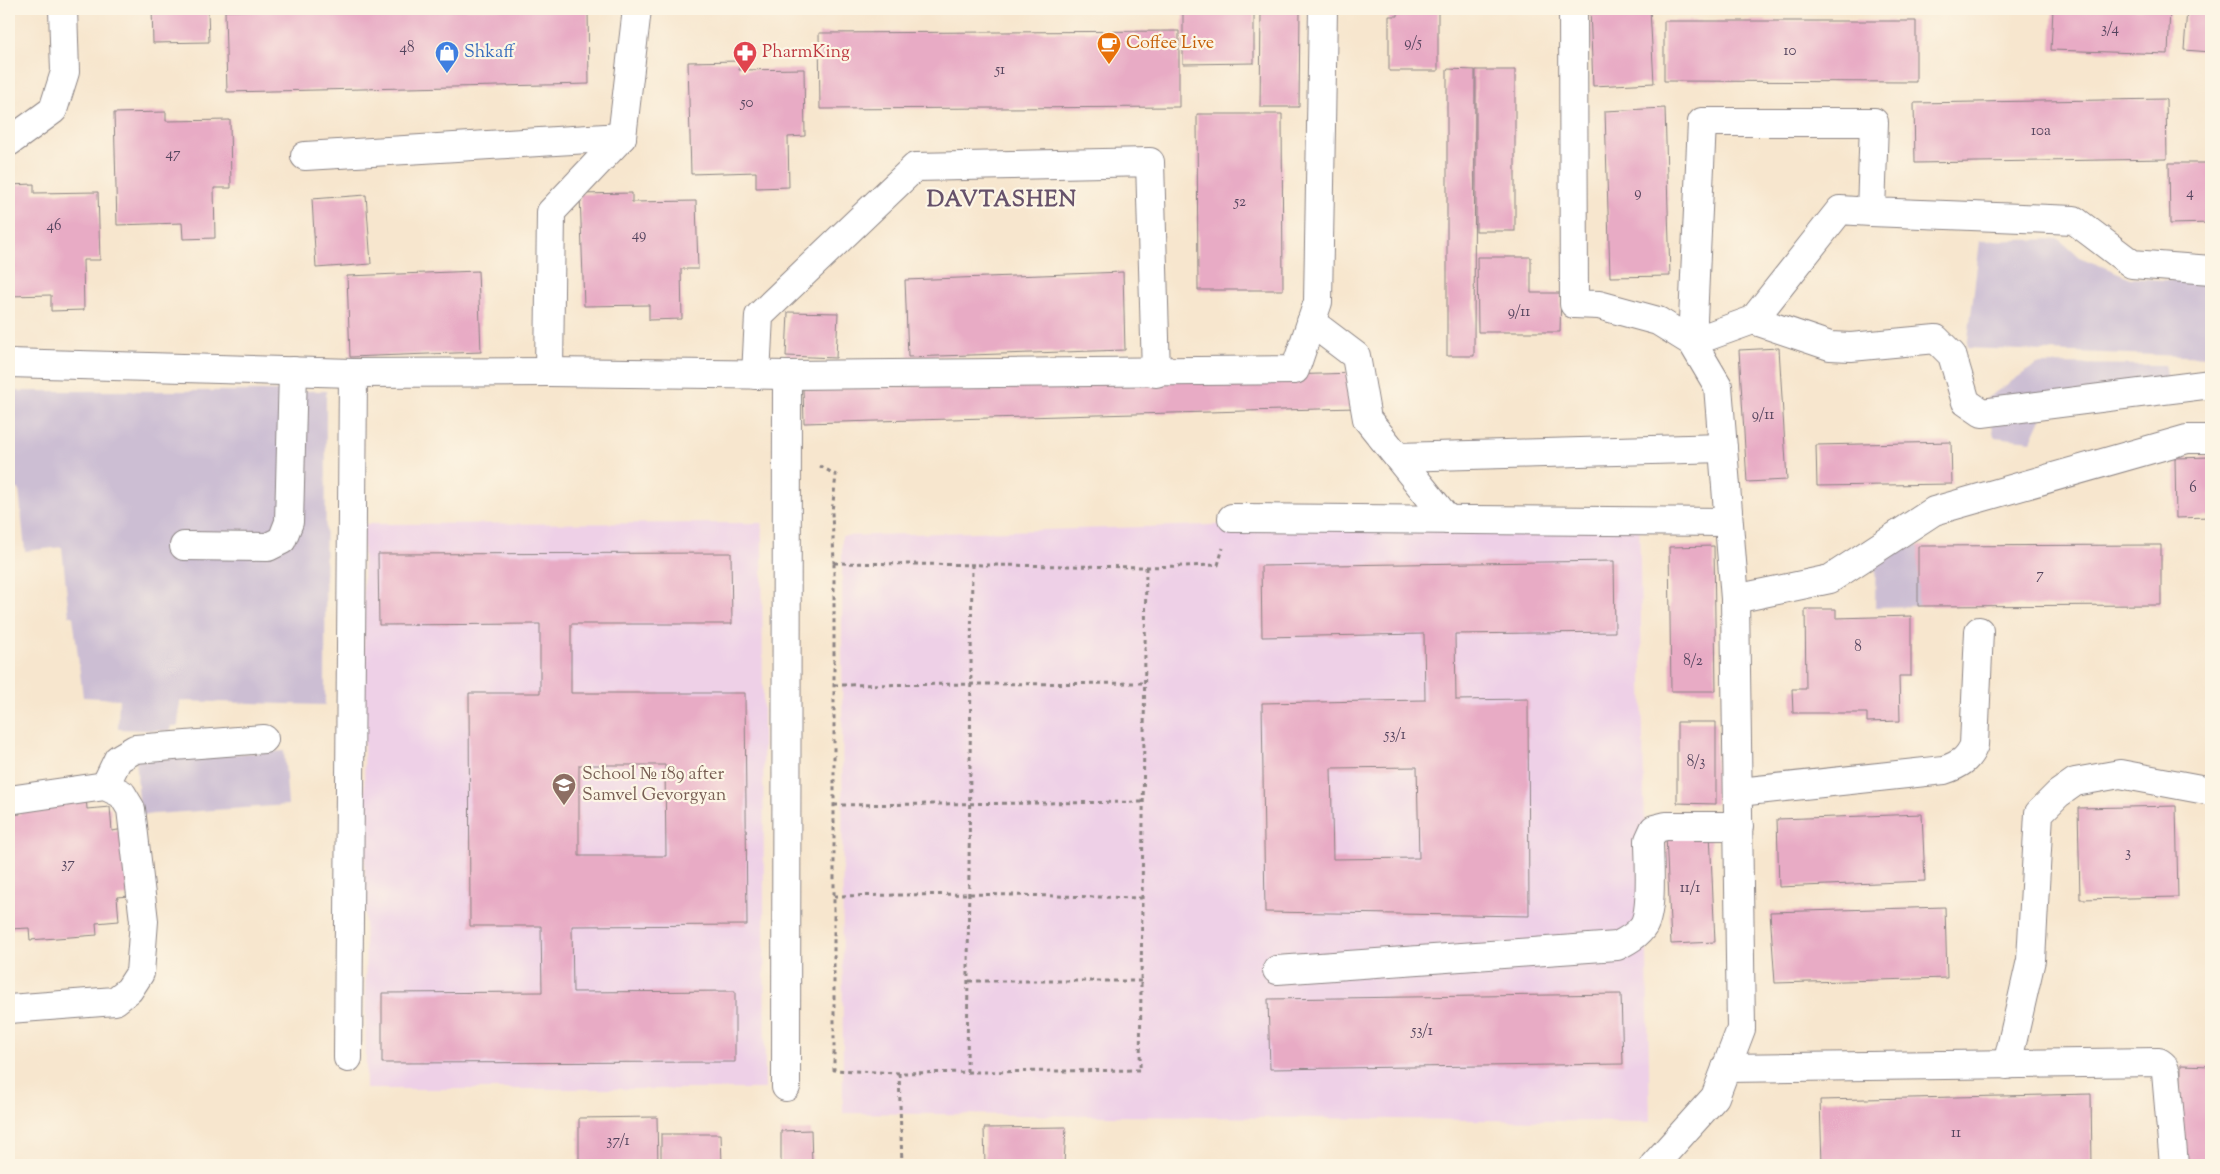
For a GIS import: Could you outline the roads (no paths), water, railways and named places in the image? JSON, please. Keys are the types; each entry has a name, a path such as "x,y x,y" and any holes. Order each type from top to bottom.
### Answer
{"lane":[{"path":"9,142 53,110 65,72 63,9"},
{"path":"549,372 551,212 622,137 637,9"},
{"path":"9,363 353,373 549,372 786,375 1156,373 1295,370 1318,302 1323,9"},
{"path":"1573,9 1574,304 1599,305 1658,321 1692,342 1718,386 1735,599 1741,1029 1715,1097 1656,1165"},
{"path":"1692,342 1702,122 1874,122 1871,212"},
{"path":"305,156 622,137"},
{"path":"756,375 759,316 915,167 1150,162 1156,373"},
{"path":"1692,342 1753,320 1840,210 2074,220 2132,264 2211,270"},
{"path":"1753,320 1830,346 1936,339 1952,355 1966,402 1982,413 2211,384"},
{"path":"1311,322 1356,356 1367,419 1448,520"},
{"path":"184,546 268,547 282,540 290,522 292,371"},
{"path":"348,1058 353,373"},
{"path":"786,375 786,1087"},
{"path":"1735,599 1830,579 1934,511 2188,440 2211,439"},
{"path":"1398,457 1722,448"},
{"path":"1232,518 1728,522"},
{"path":"1738,792 1944,770 1956,766 1969,757 1974,745 1979,631"},
{"path":"105,786 118,759 135,749 264,739"},
{"path":"2007,1065 2030,960 2039,813 2058,794 2075,782 2120,774 2211,791"},
{"path":"9,800 105,786 122,794 131,809 144,920 140,974 129,990 115,1001 9,1009"},
{"path":"1277,970 1617,946 1631,939 1643,927 1648,914 1649,840 1654,829 1666,826 1739,826"},
{"path":"1726,1068 2159,1062 2163,1065 2174,1165"}],"place":[{"name":"Coffee Live","path":"1109,65"},
{"name":"Shkaff","path":"447,74"},
{"name":"PharmKing","path":"745,74"},
{"name":"School № 189 after Samvel Gevorgyan","path":"564,806"}],"district":[{"name":"DAVTASHEN","path":"1002,201"}]}
